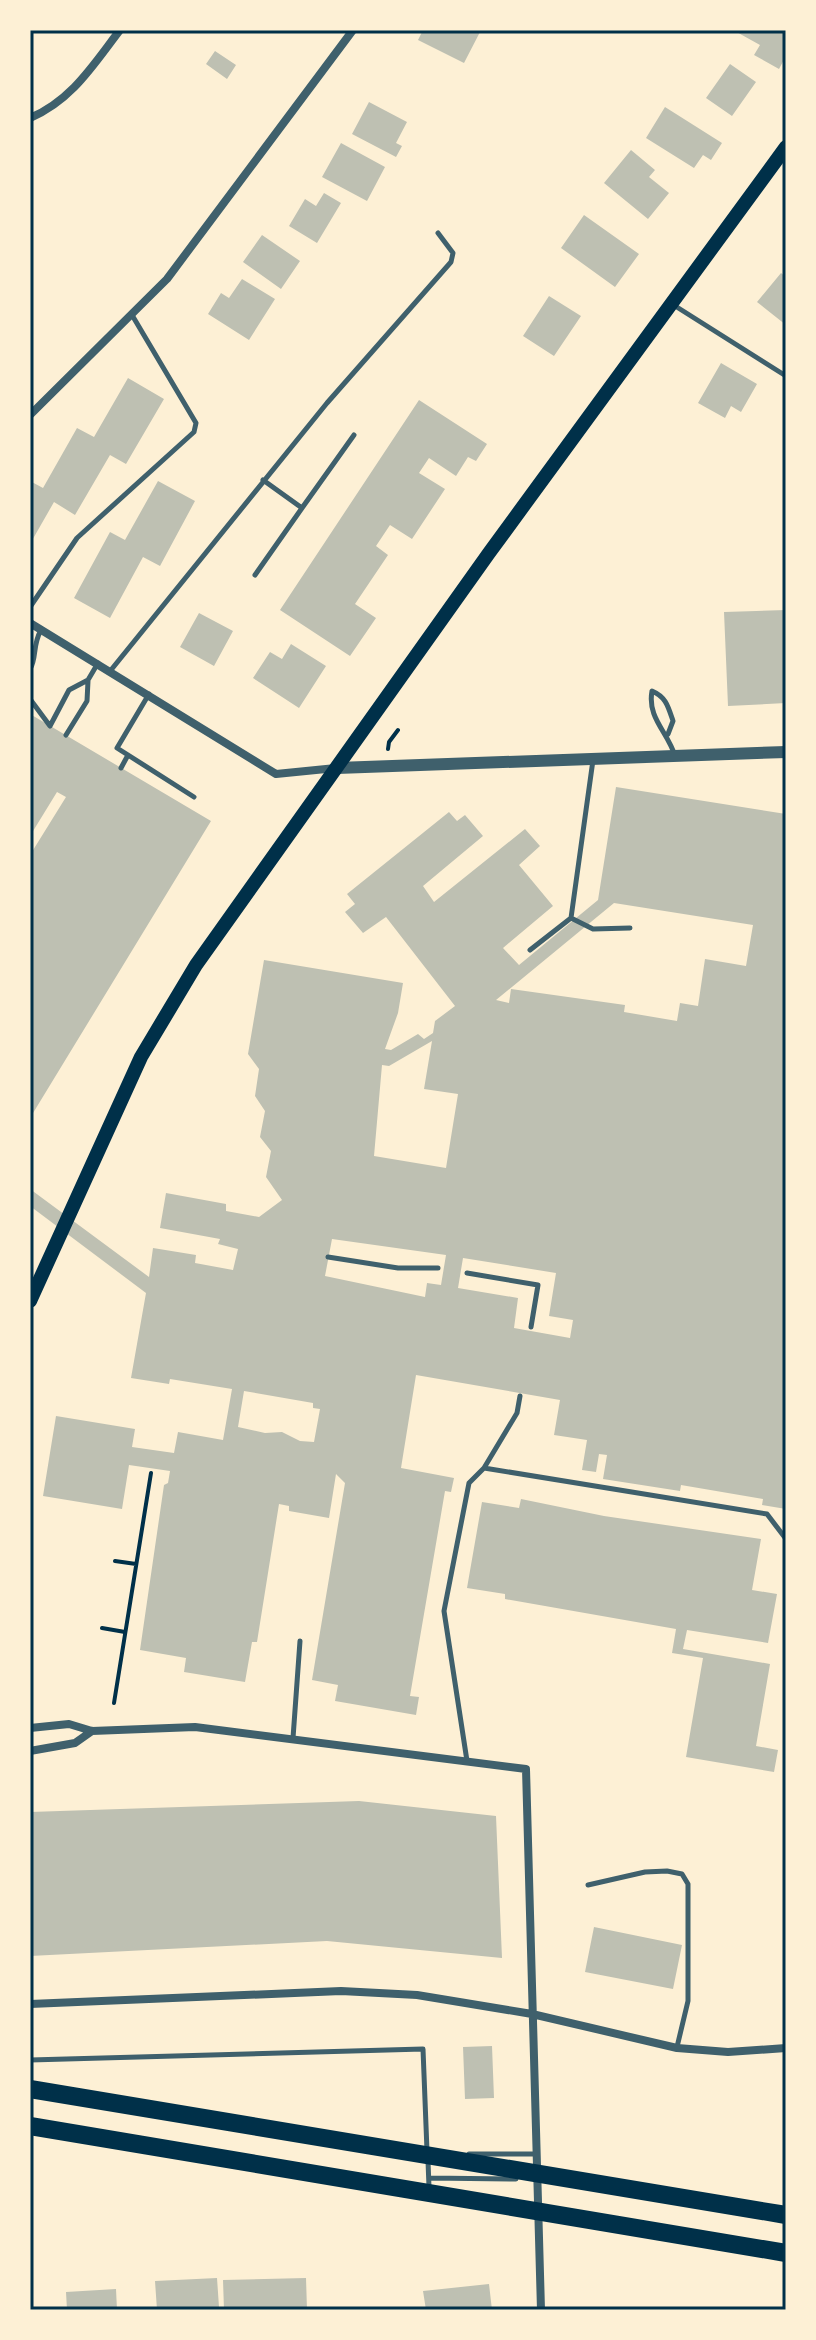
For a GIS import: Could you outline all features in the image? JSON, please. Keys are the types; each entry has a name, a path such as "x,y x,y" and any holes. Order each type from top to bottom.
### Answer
{"highway":[{"path":"30,2089 786,2215"},
{"path":"30,2126 786,2253"}],"main road":[{"path":"30,1301 141,1057 167,1009 337,768 786,147"}],"street":[{"path":"30,118 52,109 76,88 120,30"},
{"path":"30,415 167,279 353,30"},
{"path":"30,623 276,774 337,768 786,752"},
{"path":"30,1728 69,1724 92,1731 181,1726 526,1769 541,2310"},
{"path":"30,1751 75,1743 92,1731"},
{"path":"30,2004 341,1991 417,1995 532,2014 677,2048 728,2052 786,2048"}],"lane":[{"path":"111,670 263,480 451,262 453,253 438,233"},
{"path":"672,303 786,376"},
{"path":"30,607 77,538 194,432 196,423 132,315"},
{"path":"255,575 354,435"},
{"path":"263,480 302,508"},
{"path":"30,669 34,663 31,645 41,630"},
{"path":"66,735 87,701 88,680 98,663"},
{"path":"30,699 50,726 69,690 88,680"},
{"path":"668,734 673,721 668,704 663,695 652,691 650,701 656,722 668,734 675,756"},
{"path":"149,694 117,748 194,797"},
{"path":"121,768 128,755"},
{"path":"530,950 571,918 593,759"},
{"path":"571,918 593,929 630,928"},
{"path":"328,1257 398,1268 438,1268"},
{"path":"467,1273 538,1285 531,1327"},
{"path":"467,1761 444,1611 469,1483 484,1468 517,1413 520,1396"},
{"path":"484,1468 767,1514 786,1539"},
{"path":"293,1738 300,1641"},
{"path":"588,1885 667,1871 682,1874 688,1884 688,2001 677,2048"},
{"path":"30,2060 423,2049 430,2204"},
{"path":"427,2153 536,2154"},
{"path":"429,2178 537,2178"}],"path":[{"path":"388,749 398,730"},
{"path":"114,1703 151,1473"},
{"path":"115,1561 136,1564"},
{"path":"102,1628 125,1632"}],"building":[{"path":"423,30 480,32 464,63 418,40"},
{"path":"733,30 786,30 786,56 779,69 754,55 760,45"},
{"path":"215,51 236,65 227,79 206,64"},
{"path":"730,64 756,82 732,116 706,98"},
{"path":"369,102 407,122 396,143 402,146 396,157 352,134"},
{"path":"665,107 722,143 711,160 703,155 694,168 646,138"},
{"path":"341,143 385,167 367,201 322,177"},
{"path":"631,150 655,170 649,177 669,193 648,219 604,183"},
{"path":"324,193 341,203 317,243 289,226 305,199 316,206"},
{"path":"584,215 639,254 615,287 561,248"},
{"path":"262,235 300,261 281,289 243,262"},
{"path":"781,273 786,277 786,325 757,302"},
{"path":"242,279 275,299 249,340 208,314 221,293 229,298"},
{"path":"549,296 581,316 554,356 523,336"},
{"path":"721,363 757,384 741,412 731,406 725,418 698,403"},
{"path":"128,378 164,399 126,464 110,455 75,515 54,502 30,544 30,481 43,488 77,428 94,437"},
{"path":"419,400 487,444 476,461 468,457 456,476 429,458 419,473 445,489 412,539 390,525 376,546 388,555 355,604 376,618 350,656 280,610"},
{"path":"158,481 195,501 160,566 143,557 110,618 74,598 110,532 125,540"},
{"path":"786,610 786,703 728,706 724,612"},
{"path":"199,613 233,631 214,666 180,647"},
{"path":"291,644 326,666 299,708 253,678 270,652 282,659"},
{"path":"30,714 211,821 30,1118 30,855 66,797 57,792 30,836"},
{"path":"616,787 786,814 786,1509 762,1505 763,1499 681,1485 680,1491 603,1479 607,1455 599,1454 596,1472 582,1470 587,1440 554,1435 560,1400 416,1375 401,1468 454,1478 451,1492 445,1491 410,1696 419,1697 416,1715 335,1701 338,1685 312,1680 345,1483 336,1474 329,1518 289,1511 289,1506 279,1504 257,1642 252,1642 245,1682 184,1672 186,1658 140,1650 164,1485 168,1483 170,1471 129,1465 122,1509 43,1496 56,1416 135,1429 132,1447 174,1453 178,1432 223,1440 232,1389 170,1379 169,1384 131,1378 146,1293 30,1206 30,1189 149,1277 153,1248 196,1255 195,1263 233,1270 238,1249 218,1244 220,1239 160,1228 166,1193 226,1204 226,1211 259,1217 282,1200 266,1177 271,1151 260,1137 265,1111 255,1096 259,1069 248,1054 264,960 403,983 398,1013 385,1049 391,1050 418,1034 424,1039 433,1033 435,1021 455,1006 386,917 363,933 345,912 355,904 347,894 449,812 457,821 465,815 483,836 423,886 434,902 525,829 540,846 519,865 553,906 503,948 519,965 598,900","holes":["614,903 753,925 746,966 705,959 698,1006 680,1003 677,1021 624,1012 625,1005 511,989 509,1003 496,1000","432,1041 424,1089 458,1094 446,1168 374,1156 382,1065 389,1066","332,1239 446,1255 441,1285 427,1283 425,1297 325,1276","463,1258 556,1273 549,1316 573,1320 570,1338 514,1328 518,1298 458,1288","244,1391 313,1403 313,1408 320,1409 314,1442 300,1441 282,1432 265,1433 238,1427"]},
{"path":"521,1499 604,1516 761,1539 752,1590 777,1594 768,1643 687,1630 683,1649 770,1664 756,1746 778,1750 774,1772 686,1757 703,1658 672,1653 676,1629 505,1599 505,1594 467,1588 482,1502 519,1508"},
{"path":"359,1801 496,1816 502,1958 327,1941 30,1956 30,1812"},
{"path":"594,1927 682,1945 673,1989 585,1972"},
{"path":"492,2046 494,2098 465,2099 463,2047"},
{"path":"217,2278 219,2307 157,2310 155,2281"},
{"path":"306,2278 307,2310 224,2310 223,2280"},
{"path":"489,2284 492,2310 426,2310 423,2291"},
{"path":"116,2289 117,2310 67,2310 66,2292"}]}
